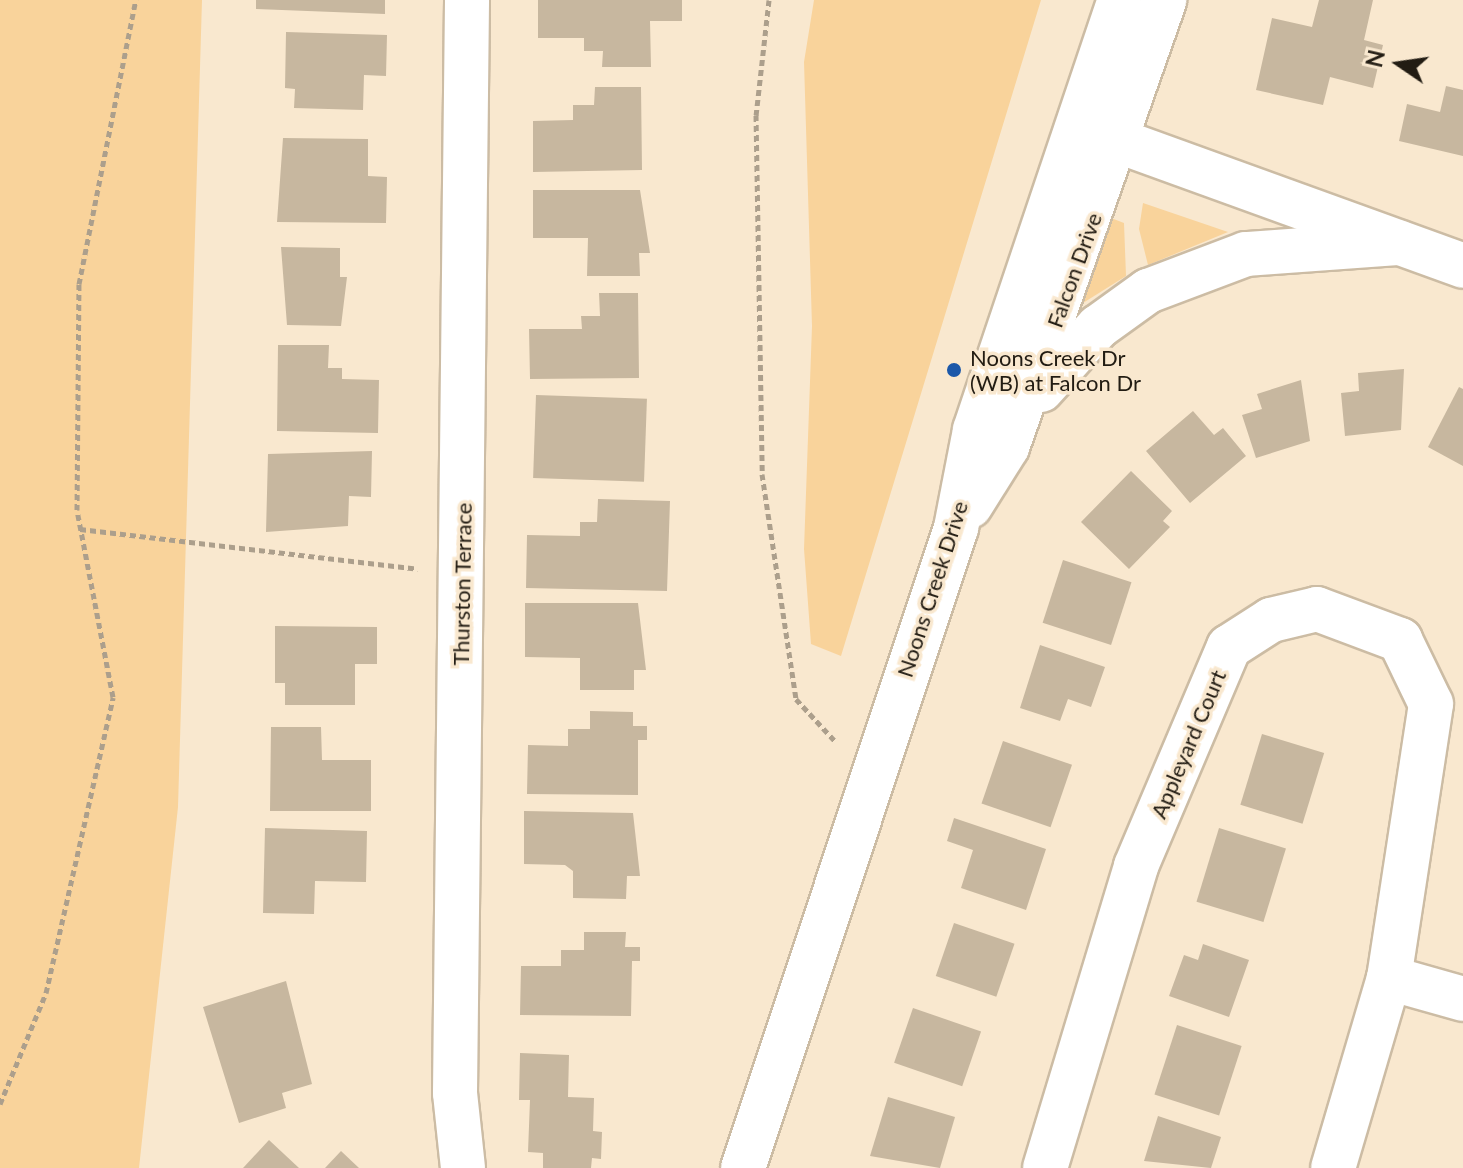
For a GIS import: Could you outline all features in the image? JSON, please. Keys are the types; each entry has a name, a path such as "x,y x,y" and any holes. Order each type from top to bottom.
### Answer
{"street":[{"name":"Thurston Terrace","path":"463,1168 455,1093 467,0"},
{"path":"1120,0 1077,125 1463,266"},
{"name":"Falcon Drive","path":"956,528 1007,447 1119,141 1164,0"},
{"name":"Noons Creek Drive","path":"743,1168 870,778 956,528 975,430 1077,125"},
{"path":"1007,447 1053,369 1148,291 1246,254 1400,243"},
{"name":"Appleyard Court","path":"1045,1168 1136,866 1229,647 1271,620 1317,609 1400,640 1431,704 1389,978 1333,1168"},
{"path":"1389,978 1463,999"}],"path":[{"path":"0,1104 46,993 113,697 80,529 79,284 136,0"},
{"path":"769,0 756,115 762,474 796,699 870,778"},
{"path":"80,529 392,566"}],"shaded area":[{"path":"0,0 202,0 178,807 139,1168 0,1168"},
{"path":"814,0 1041,0 841,656 811,644 804,549 812,326 804,62"},
{"path":"1143,203 1228,232 1148,265 1139,229"},
{"path":"1111,218 1124,223 1126,276 1083,303"}],"building":[{"path":"256,0 385,0 385,14 256,9"},
{"path":"538,0 682,0 682,21 650,21 651,67 602,67 603,51 584,51 584,38 538,38"},
{"path":"1319,0 1373,0 1364,40 1383,45 1373,88 1330,77 1323,105 1256,90 1272,18 1312,27"},
{"path":"286,32 387,35 386,76 364,75 363,110 294,108 295,89 285,88"},
{"path":"1446,86 1463,90 1463,156 1399,141 1407,104 1440,112"},
{"path":"595,87 641,87 642,170 533,172 533,121 573,120 573,105 594,105"},
{"path":"283,138 368,139 368,176 387,177 386,223 277,222"},
{"path":"533,190 640,190 650,253 639,253 640,276 587,276 588,238 533,238"},
{"path":"281,247 340,248 340,277 347,277 341,326 287,325"},
{"path":"599,293 638,293 639,378 530,379 529,329 582,329 581,316 600,316"},
{"path":"278,345 329,345 328,368 342,368 342,379 379,380 378,433 277,431"},
{"path":"1404,369 1401,430 1345,436 1341,393 1359,391 1358,373"},
{"path":"1301,380 1310,441 1256,458 1242,415 1262,409 1257,394"},
{"path":"1459,387 1463,389 1463,466 1428,447"},
{"path":"536,395 647,399 644,482 533,478"},
{"path":"1193,411 1214,435 1223,428 1246,456 1190,503 1146,451"},
{"path":"372,451 371,497 349,496 348,526 266,532 268,454"},
{"path":"1131,471 1172,511 1163,521 1170,527 1129,569 1081,522"},
{"path":"598,499 670,501 667,591 526,588 527,535 580,536 580,522 597,522"},
{"path":"1063,560 1131,582 1111,645 1043,623"},
{"path":"525,603 638,603 646,670 634,670 634,690 580,690 580,658 525,657"},
{"path":"275,626 377,627 377,664 355,664 355,705 285,705 285,683 275,683"},
{"path":"1040,645 1105,667 1091,707 1068,699 1060,721 1020,708"},
{"path":"590,711 633,712 633,726 647,726 647,740 638,740 638,795 527,794 528,745 568,746 568,729 590,729"},
{"path":"271,727 321,727 322,760 371,760 371,811 270,811"},
{"path":"1262,734 1324,753 1303,824 1240,805"},
{"path":"1003,741 1072,765 1051,827 982,803"},
{"path":"524,811 633,813 640,876 627,876 626,899 573,898 573,871 565,865 524,864"},
{"path":"954,818 1046,849 1026,910 961,888 973,850 947,841"},
{"path":"265,828 367,831 366,882 315,881 314,914 263,913"},
{"path":"1219,828 1286,848 1263,922 1196,902"},
{"path":"954,923 1015,944 996,997 936,976"},
{"path":"584,932 626,932 625,947 640,947 640,961 632,961 631,1016 520,1015 521,966 561,966 561,950 584,950"},
{"path":"1203,944 1249,960 1229,1017 1169,996 1184,955 1198,960"},
{"path":"286,981 312,1084 282,1093 286,1108 239,1123 203,1007"},
{"path":"913,1008 981,1031 962,1086 894,1063"},
{"path":"1177,1025 1242,1046 1219,1115 1154,1094"},
{"path":"520,1053 569,1055 568,1097 594,1098 593,1131 602,1132 601,1159 592,1158 591,1168 543,1168 543,1153 528,1152 530,1100 519,1100"},
{"path":"888,1097 955,1117 940,1168 870,1156"},
{"path":"1158,1116 1221,1137 1211,1168 1144,1161"},
{"path":"269,1140 299,1168 243,1168"},
{"path":"341,1151 359,1168 325,1168"}],"place":[{"name":"Noons Creek Dr (WB) at Falcon Dr","path":"954,370"}]}
